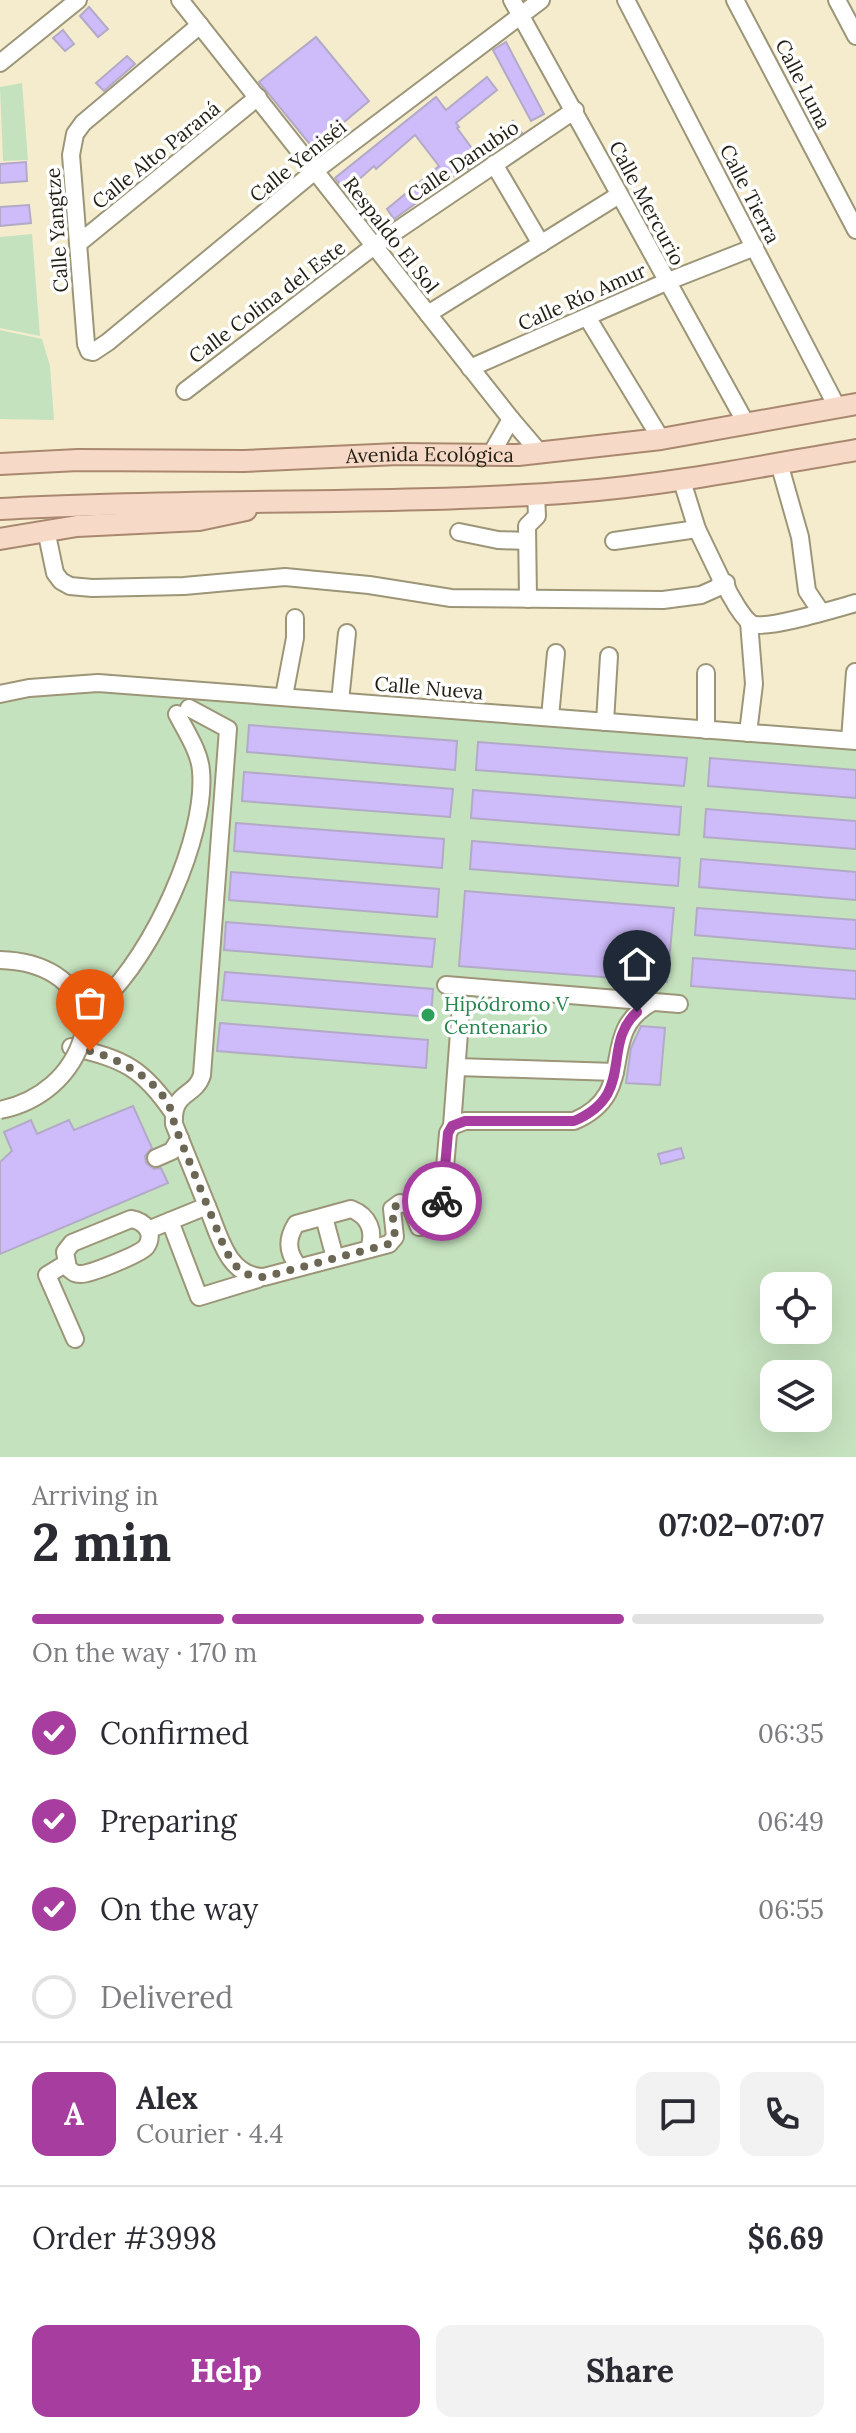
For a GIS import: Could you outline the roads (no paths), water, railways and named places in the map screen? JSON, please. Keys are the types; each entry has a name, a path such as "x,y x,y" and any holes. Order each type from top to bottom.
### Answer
{"main road":[{"name":"Avenida Ecológica","path":"0,464 78,460 244,461 398,454 490,456 540,453 661,439 846,406"},
{"name":"Avenida Ecológica","path":"0,509 536,494 682,481 716,472 856,450"},
{"path":"0,452 78,460"},
{"path":"0,539 77,526 199,520 238,513 275,501"}],"street":[{"path":"0,63 78,0"},
{"name":"Respaldo El Sol","path":"180,0 540,453"},
{"name":"Calle Mercurio","path":"512,0 747,425"},
{"name":"Calle Yeniséi","path":"86,344 93,352 108,342 316,170 541,0"},
{"name":"Calle Tierra","path":"626,0 755,247 846,406"},
{"name":"Calle Luna","path":"735,0 856,230"},
{"path":"837,0 856,36"},
{"name":"Calle Yangtze","path":"86,344 71,155 75,134 83,123 200,25"},
{"name":"Calle Alto Paraná","path":"79,243 258,97"},
{"name":"Calle Danubio","path":"374,246 575,110"},
{"path":"494,164 541,244"},
{"path":"428,314 619,195"},
{"name":"Calle Colina del Este","path":"185,391 374,246"},
{"name":"Calle Río Amur","path":"470,368 666,282 755,247"},
{"path":"587,317 661,439"},
{"path":"490,456 511,419"},
{"path":"779,463 800,537 807,591 821,612"},
{"path":"682,481 697,529 722,585 749,622 754,684 748,733"},
{"path":"528,599 528,524 537,516 536,494"},
{"path":"614,541 697,529"},
{"path":"46,530 55,573 61,581 70,586 92,588 184,586 285,577 369,585 451,598 663,600 692,597 722,585"},
{"path":"459,532 491,539 527,541"},
{"path":"749,622 763,625 856,603"},
{"path":"284,696 295,638 295,618"},
{"path":"340,701 347,633"},
{"path":"550,717 556,653"},
{"path":"605,722 609,656"},
{"path":"853,740 855,672"},
{"path":"706,673 706,730"},
{"name":"Calle Nueva","path":"0,694 51,685 98,683 853,740"},
{"path":"77,1016 102,1002 143,949 172,895 186,857 199,798 201,767 183,711 228,729 202,1075 200,1082 180,1099 174,1114"},
{"path":"0,960 42,966 60,977 74,994 77,1016 77,1057 65,1075 26,1100 0,1110"},
{"path":"446,985 679,1004"},
{"path":"452,1126 465,1121 574,1121 587,1115 606,1098 625,1026 637,1012 653,1002"},
{"path":"170,1221 199,1297 393,1241 396,1231 391,1214 395,1205 410,1205 419,1227 440,1224 448,1133 452,1126 461,1006"},
{"path":"77,1042 132,1067 152,1084 174,1114 180,1138 233,1264 241,1273 264,1277"},
{"path":"457,1067 615,1072"},
{"path":"156,1158 172,1151 180,1138"},
{"path":"148,1230 207,1206"},
{"path":"299,1267 289,1251 291,1232 296,1224 351,1209 360,1213 371,1229 369,1249"},
{"path":"324,1217 335,1258"},
{"path":"125,1220 141,1222 148,1230 149,1241 143,1250 88,1273 77,1274 65,1264 65,1252 72,1243 125,1220"},
{"path":"65,1264 47,1275 75,1339"}],"place":[{"name":"Hipódromo V Centenario","path":"428,1015"}]}
